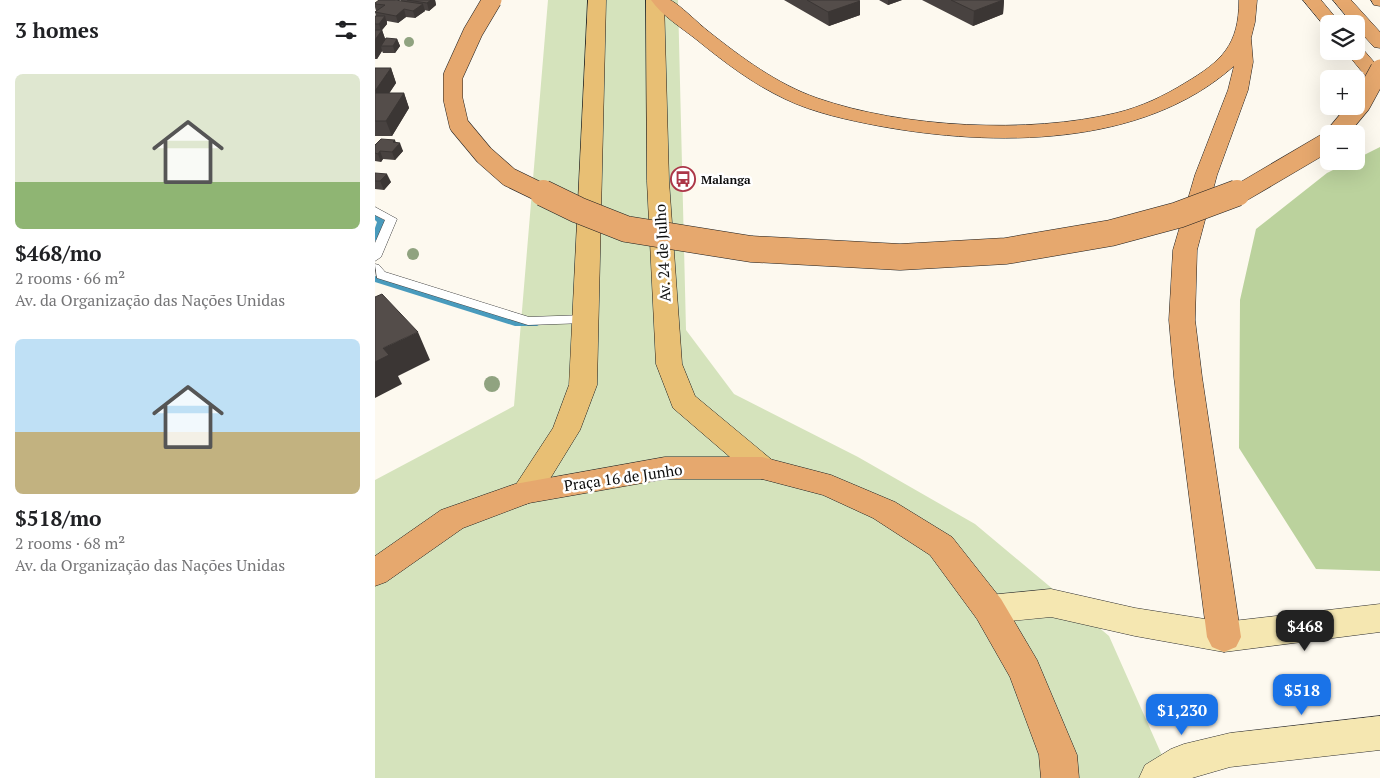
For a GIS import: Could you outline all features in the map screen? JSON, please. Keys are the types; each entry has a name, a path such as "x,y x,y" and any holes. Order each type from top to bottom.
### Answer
{"highway":[{"path":"492,0 473,32 453,76 453,99 459,125 484,155 509,177 578,210 627,229 751,249 900,257 1006,251 1111,234 1178,216 1244,191 1320,146"},
{"path":"660,0 736,60 775,86 811,103 862,117 926,128 1033,131 1082,126 1125,117 1192,90 1234,56 1243,35 1249,12 1248,0"},
{"path":"1312,0 1324,15"},
{"path":"1342,0 1380,44"},
{"path":"1224,637 1188,378 1182,320 1185,250 1206,174 1238,90 1244,62 1243,35"},
{"path":"1362,60 1380,81"},
{"path":"1345,125 1355,114 1371,89 1380,69"},
{"name":"Praça 16 de Junho","path":"375,573 452,519 526,492 665,468 762,468 831,486 884,510 941,546 989,609 1025,671 1058,754 1061,778"}],"main road":[{"path":"526,492 565,430 583,386 597,0"},
{"name":"Av. 24 de Julho","path":"655,0 658,181 669,364 683,401 762,468"},
{"path":"989,609 1051,603 1135,622 1224,637 1380,618"},
{"path":"1158,778 1184,762 1231,750 1380,733"}],"lane":[{"path":"375,210 391,219 375,257"},
{"path":"375,268 381,275 528,321 585,319"}],"green space":[{"path":"548,0 678,0 686,330 734,394 858,457 975,524 1109,636 1172,778 375,778 375,480 514,406"},
{"path":"1380,147 1380,571 1316,569 1239,448 1240,300 1256,229 1327,173 1333,170 1365,170 1365,154"}],"building":[{"path":"379,0 423,4 413,11 404,9 396,16 375,12 385,5 375,4"},
{"path":"407,0 431,0 427,3"},
{"path":"807,0 858,0 860,1 828,12"},
{"path":"951,0 1003,0 974,11"},
{"path":"375,16 385,16 379,24 375,24"},
{"path":"375,30 382,30 375,40"},
{"path":"386,38 397,39 393,46 381,46"},
{"path":"375,68 391,68 375,91"},
{"path":"375,93 404,93 386,121 375,121"},
{"path":"381,139 395,140 393,142 400,143 392,152 380,151 378,154 375,153 375,145"},
{"path":"375,173 387,174 380,181 375,181"},
{"path":"382,294 418,332 383,348 389,355 375,362 375,297"}],"waterway":[{"path":"375,217 382,221 375,238"},
{"path":"375,279 518,324 537,323"}],"place":[{"name":"Malanga","path":"683,179"}]}
